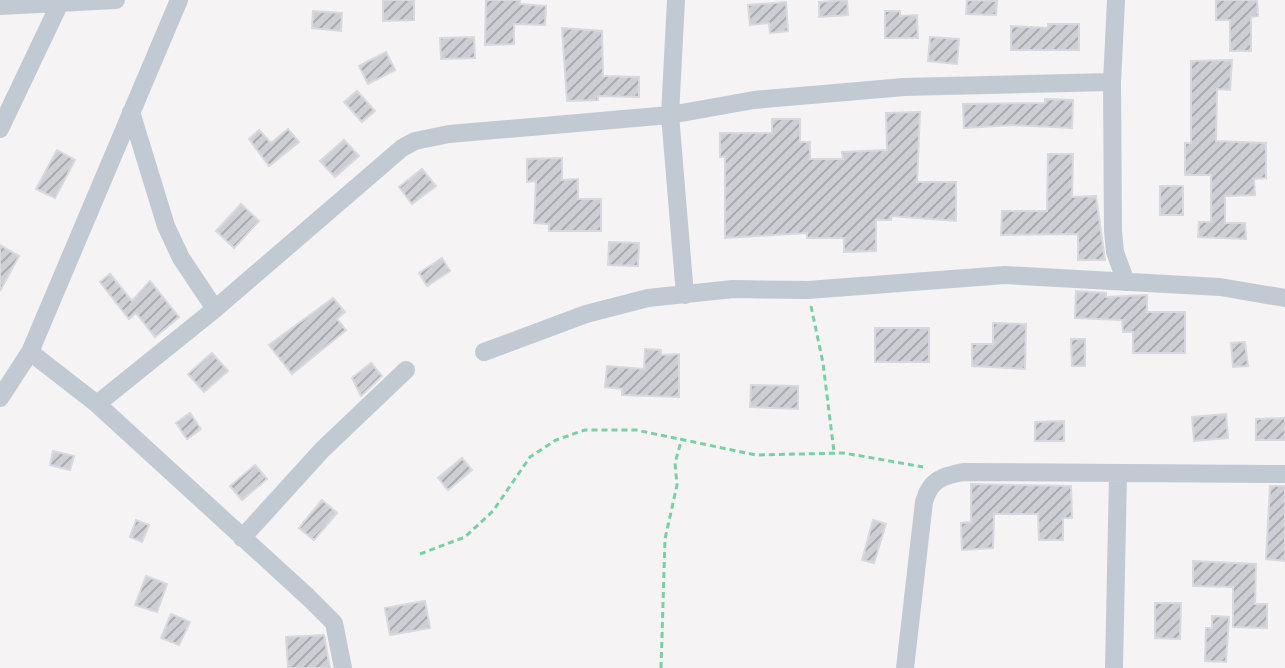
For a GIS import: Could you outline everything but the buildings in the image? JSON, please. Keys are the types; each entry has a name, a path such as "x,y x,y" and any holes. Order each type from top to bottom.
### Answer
{"street":[{"path":"0,6 113,0"},
{"path":"0,398 30,352 179,0"},
{"path":"676,0 670,115 685,295"},
{"path":"1116,0 1112,82 1113,231 1115,252 1126,282"},
{"path":"0,129 60,3"},
{"path":"97,404 215,309 379,166 415,141 449,134 670,115 754,100 904,87 1112,82"},
{"path":"131,112 166,226 181,258 215,309"},
{"path":"484,352 586,314 648,298 733,289 808,290 1005,275 1220,287 1285,298"},
{"path":"30,352 97,404 334,623 343,668"},
{"path":"242,538 322,450 406,370"},
{"path":"905,668 924,502 928,490 944,476 963,472 1285,474"},
{"path":"1114,668 1118,474"}],"path":[{"path":"808,290 823,363 834,453"},
{"path":"420,554 465,537 493,511 530,457 556,440 585,430 636,430 756,455 834,453 904,462 944,476"},
{"path":"661,668 665,539 677,485 675,463 682,438"}]}
